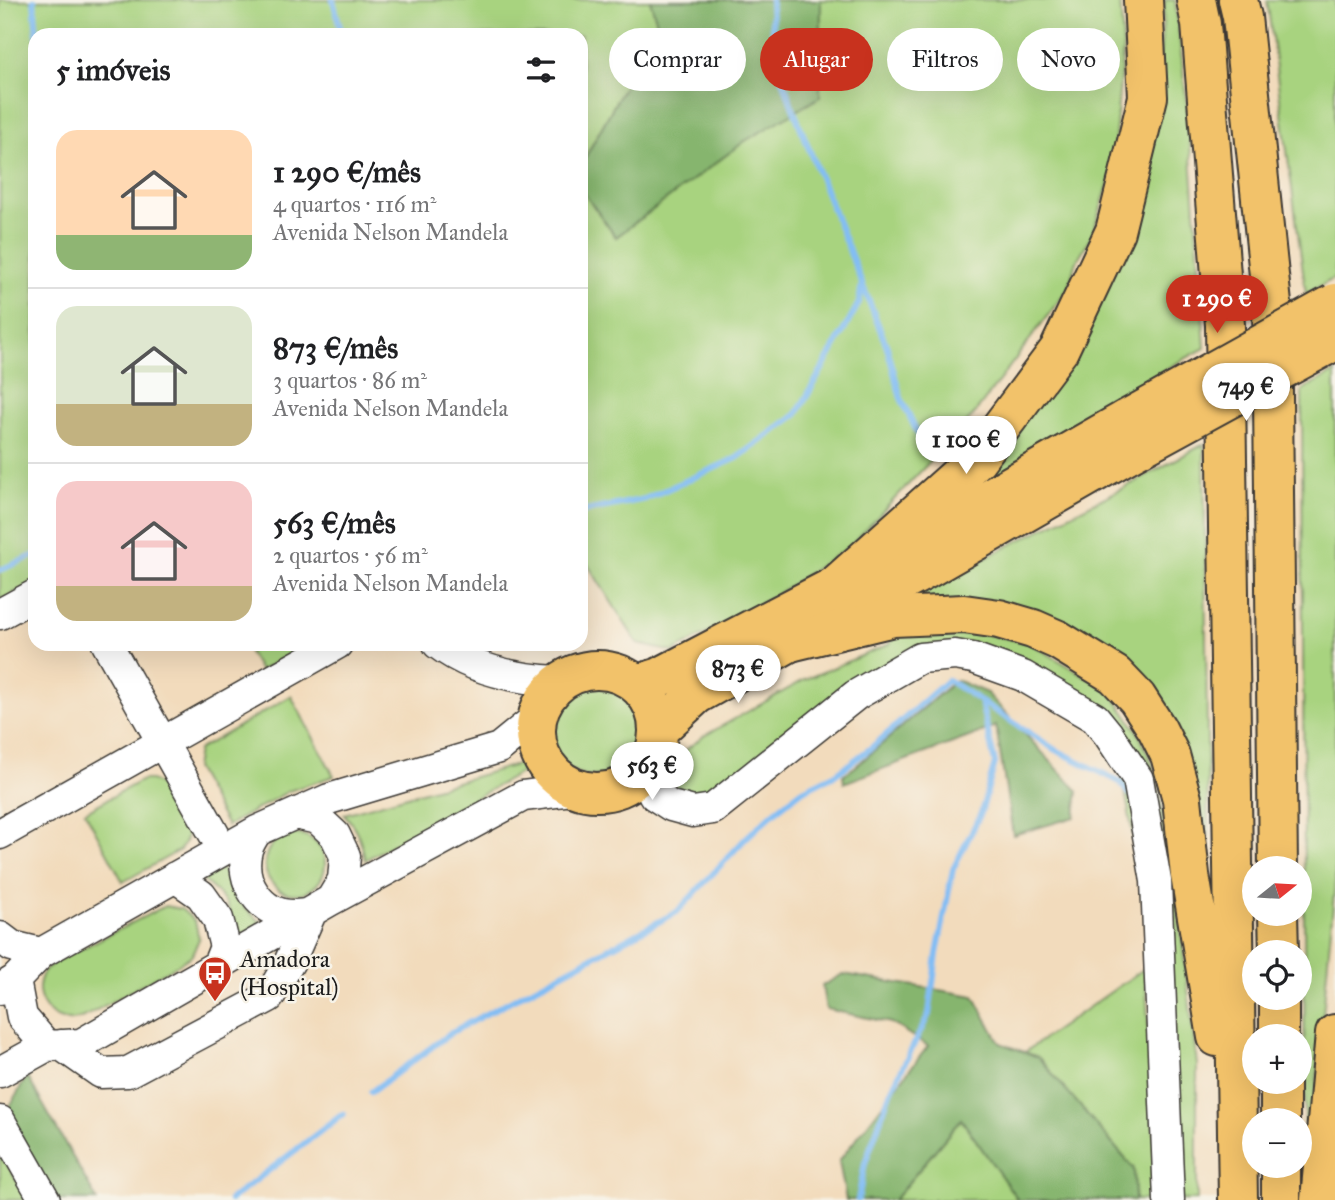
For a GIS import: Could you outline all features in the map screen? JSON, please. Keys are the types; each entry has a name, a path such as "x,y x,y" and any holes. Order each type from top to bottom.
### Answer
{"main road":[{"path":"835,586 977,459 1059,350 1115,231 1148,97 1143,0"},
{"path":"1196,0 1202,24 1225,325 1238,1200"},
{"path":"1238,0 1272,304 1278,856"},
{"path":"658,730 696,695 925,570 1335,303"},
{"path":"638,684 660,677 1128,436 1335,341"},
{"path":"790,642 893,617 964,614 999,619 1033,629 1085,655 1115,675 1137,698 1170,755 1182,799 1190,875 1238,1161"},
{"path":"610,670 638,684 656,713 658,730 657,745 643,771 624,785 603,792 580,789 561,782 544,761 536,738 537,717 545,697 559,681 578,672 610,670"},
{"path":"1320,1200 1335,1034"},
{"path":"1281,1178 1281,1200"}],"lane":[{"path":"0,614 28,599"},
{"path":"111,651 223,850"},
{"path":"0,834 325,651"},
{"path":"447,651 488,669 527,679 559,681"},
{"path":"643,771 654,795 671,806 693,812 713,809 856,695 919,658 955,654 973,658 1023,676 1095,718 1138,779 1156,881 1169,1200"},
{"path":"295,814 318,820 335,835 345,856 343,880 321,906 269,997 128,1072 101,1073 54,1045 22,1017 8,985 41,953 257,831 295,814 329,799 499,748 537,717"},
{"path":"0,1072 54,1045 81,1044 321,906 523,796 580,789"},
{"path":"257,831 247,847 244,866 248,884 258,900 274,911 292,916 321,906"},
{"path":"175,877 201,895 218,919 225,947 217,967"},
{"path":"0,937 12,946 41,953"},
{"path":"0,1121 45,1200"}],"green space":[{"path":"0,0 650,0 658,25 656,28 609,28 609,91 622,91 588,152 588,28 28,28 28,586 0,600"},
{"path":"650,0 821,0 821,28 760,28 760,91 820,91 820,97 745,141 616,237 588,199 588,152 622,91 746,91 746,28 657,28"},
{"path":"821,0 1120,0 1123,46 1120,81 1120,28 1017,28 1017,91 1119,91 1112,173 1092,235 1075,264 1069,287 972,417 850,546 774,596 673,652 638,644 588,565 588,199 616,237 745,141 819,97 819,91 873,91 873,28 820,28"},
{"path":"1165,0 1175,0 1188,115 1205,348 1125,391 1126,398 954,505 1152,142"},
{"path":"1267,0 1335,0 1335,278 1306,294"},
{"path":"1335,372 1335,883 1312,1135 1312,1108 1305,1108 1305,1094 1312,1094 1312,1024 1305,1024 1304,1010 1312,1010 1312,940 1304,940 1304,926 1312,926 1312,856 1304,856 1302,390"},
{"path":"1204,444 1208,837 1195,826 1132,677 920,603 909,596 1131,484"},
{"path":"965,630 1029,643 1109,690 1137,730 1152,763 1161,800 1179,916 1197,1065 1197,1200 1176,1200 1172,1056 1114,728 928,650 723,789 699,800 684,800 676,789 677,764 687,749 704,736 806,679 890,644 895,633"},
{"path":"248,651 296,651 260,671"},
{"path":"956,680 987,693 1078,791 1075,817 1013,835 996,726 844,783 843,775"},
{"path":"594,684 611,688 626,698 636,713 640,730 636,747 626,762 611,772 594,776 577,772 562,762 552,747 548,730 552,713 562,698 577,688"},
{"path":"291,696 334,776 289,791 227,826 195,768 198,750"},
{"path":"519,764 524,770 522,772 365,860 358,836 344,814"},
{"path":"142,780 151,780 165,788 187,828 186,837 180,850 123,882 85,812"},
{"path":"289,834 301,834 320,847 325,864 323,876 312,889 301,894 289,894 270,881 265,870 265,858 278,839"},
{"path":"221,867 245,908 262,923 235,941 232,919 226,904 200,878"},
{"path":"165,906 181,909 195,921 199,939 192,955 84,1017 68,1020 53,1015 48,1010 40,998 39,990 43,973 53,963"},
{"path":"1145,968 1158,1200 1135,1200 1134,1169 1038,1057 1025,1052"},
{"path":"843,974 974,996 1000,1043 1038,1057 1134,1169 1135,1200 1018,1200 961,1119 894,1200 846,1200 839,1161 928,1046 891,1023 826,1009 822,986"},
{"path":"27,1076 97,1200 51,1200 18,1133 9,1108"},
{"path":"961,1119 1018,1200 894,1200"},
{"path":"0,1152 28,1200 0,1200"}],"waterway":[{"path":"34,0 36,28"},
{"path":"333,0 340,28"},
{"path":"771,0 773,50 791,103 887,347 901,398 924,447"},
{"path":"588,511 645,499 737,458 797,414 859,303 862,284"},
{"path":"0,570 28,558"},
{"path":"371,1092 452,1032 677,912 773,813 803,790 836,774 871,748 948,680 1054,749 1120,782 1129,793"},
{"path":"858,1200 865,1163 890,1093 929,1014 953,869 981,813 995,763 981,702"},
{"path":"230,1200 343,1114"}],"place":[{"name":"Amadora (Hospital)","path":"215,1003"}]}
